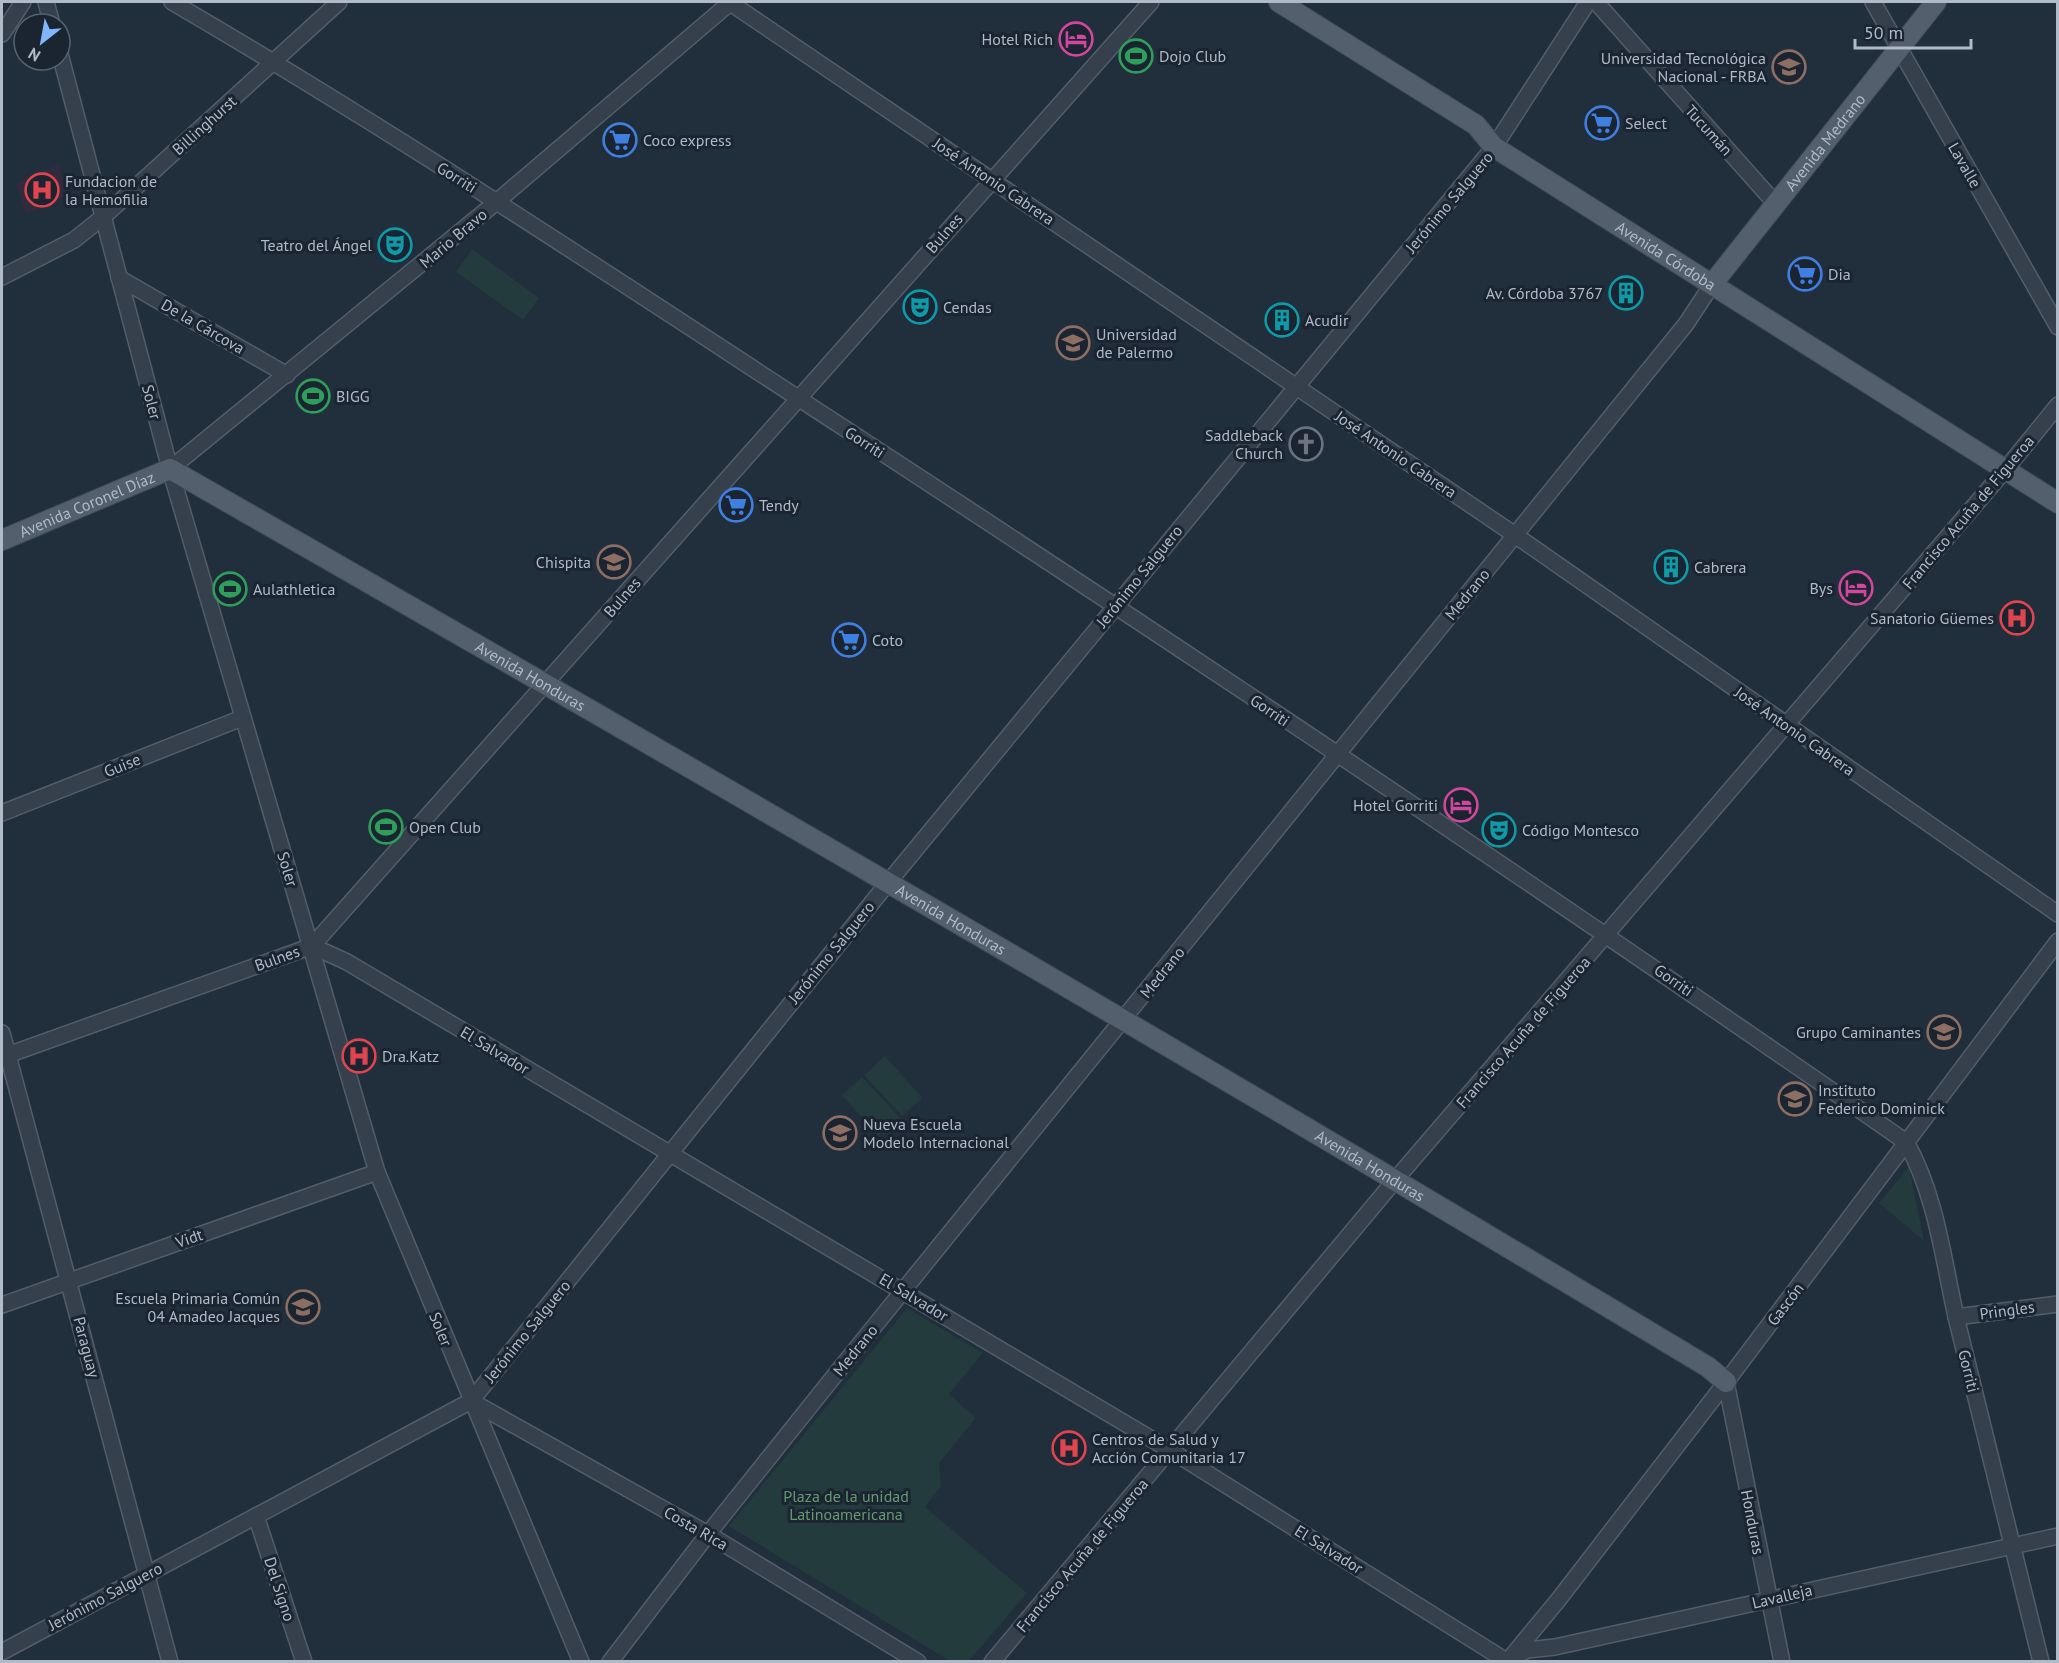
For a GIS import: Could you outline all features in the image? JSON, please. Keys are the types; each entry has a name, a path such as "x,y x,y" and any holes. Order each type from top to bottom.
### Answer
{"main road":[{"name":"Avenida Córdoba","path":"1279,2 1476,125 1494,147 2058,503"},
{"name":"Avenida Medrano","path":"1713,284 1898,47 1936,2"},
{"name":"Avenida Coronel Díaz","path":"2,540 170,469"},
{"name":"Avenida Honduras","path":"170,469 546,684 1396,1179 1708,1367 1726,1382"}],"street":[{"path":"2,33 23,2"},
{"name":"Gorriti","path":"172,2 275,62 496,202 1115,605 1607,934 1906,1142 1923,1172 1930,1195 1956,1317 2041,1662"},
{"name":"Billinghurst","path":"2,277 74,240 103,217 339,2"},
{"name":"José Antonio Cabrera","path":"730,2 1515,535 2058,914"},
{"name":"Mario Bravo","path":"170,469 496,202 730,2"},
{"name":"Bulnes","path":"4,1056 312,946 991,179 1151,2"},
{"name":"Jerónimo Salguero","path":"2,1652 471,1401 886,884 1494,147 1588,2"},
{"name":"Tucumán","path":"1596,2 1775,203"},
{"name":"Lavalle","path":"1873,2 2058,327"},
{"name":"Soler","path":"65,72 170,469 377,1172 581,1662"},
{"name":"De la Cárcova","path":"119,278 287,375"},
{"name":"Medrano","path":"610,1662 708,1534 903,1291 1686,324 1713,284"},
{"name":"Francisco Acuña de Figueroa","path":"992,1662 1396,1179 2005,470 2058,405"},
{"name":"Guise","path":"2,813 242,718"},
{"name":"Gascón","path":"1508,1661 1566,1590 1726,1382 2058,941"},
{"name":"El Salvador","path":"312,946 347,962 1170,1450 1508,1661"},
{"name":"Paraguay","path":"2,1033 4,1056 69,1280 170,1662"},
{"name":"Vidt","path":"2,1305 377,1172"},
{"name":"Pringles","path":"1956,1317 2058,1304"},
{"name":"Honduras","path":"1726,1382 1767,1600 1782,1662"},
{"name":"Costa Rica","path":"471,1401 708,1534 918,1662"},
{"name":"Del Signo","path":"256,1516 304,1662"},
{"name":"Lavalleja","path":"1508,1661 1527,1650 1555,1647 2058,1536"},
{"path":"2,1658 5,1662"}],"shaded area":[{"name":"Fundacion de la Hemofilia","path":"59,164 67,195 26,215 16,184"}],"green space":[{"path":"472,249 539,298 523,320 456,272"},
{"path":"885,1056 922,1098 902,1116 864,1075"},
{"path":"862,1077 900,1118 879,1136 842,1095"},
{"path":"1909,1167 1924,1241 1879,1203"},
{"name":"Plaza de la unidad Latinoamericana","path":"907,1308 983,1353 949,1394 976,1418 939,1463 941,1486 925,1507 1027,1593 969,1661 950,1661 729,1526"}],"place":[{"name":"Hotel Rich","path":"1076,39"},
{"name":"Dojo Club","path":"1136,56"},
{"name":"Universidad Tecnológica Nacional - FRBA","path":"1789,67"},
{"name":"Select","path":"1602,123"},
{"name":"Coco express","path":"620,140"},
{"name":"Fundacion de la Hemofilia","path":"42,190"},
{"name":"Teatro del Ángel","path":"395,245"},
{"name":"Dia","path":"1805,274"},
{"name":"Av. Córdoba 3767","path":"1626,293"},
{"name":"Cendas","path":"920,307"},
{"name":"Acudir","path":"1282,320"},
{"name":"Universidad de Palermo","path":"1073,343"},
{"name":"BIGG","path":"313,396"},
{"name":"Saddleback Church","path":"1306,444"},
{"name":"Tendy","path":"736,505"},
{"name":"Chispita","path":"614,562"},
{"name":"Cabrera","path":"1671,567"},
{"name":"Bys","path":"1856,588"},
{"name":"Aulathletica","path":"230,589"},
{"name":"Sanatorio Güemes","path":"2017,618"},
{"name":"Coto","path":"849,640"},
{"name":"Hotel Gorriti","path":"1461,805"},
{"name":"Open Club","path":"386,827"},
{"name":"Código Montesco","path":"1499,830"},
{"name":"Grupo Caminantes","path":"1944,1032"},
{"name":"Dra.Katz","path":"359,1056"},
{"name":"Instituto Federico Dominick","path":"1795,1099"},
{"name":"Nueva Escuela Modelo Internacional","path":"840,1133"},
{"name":"Escuela Primaria Común 04 Amadeo Jacques","path":"303,1307"},
{"name":"Centros de Salud y Acción Comunitaria 17","path":"1069,1448"}]}
